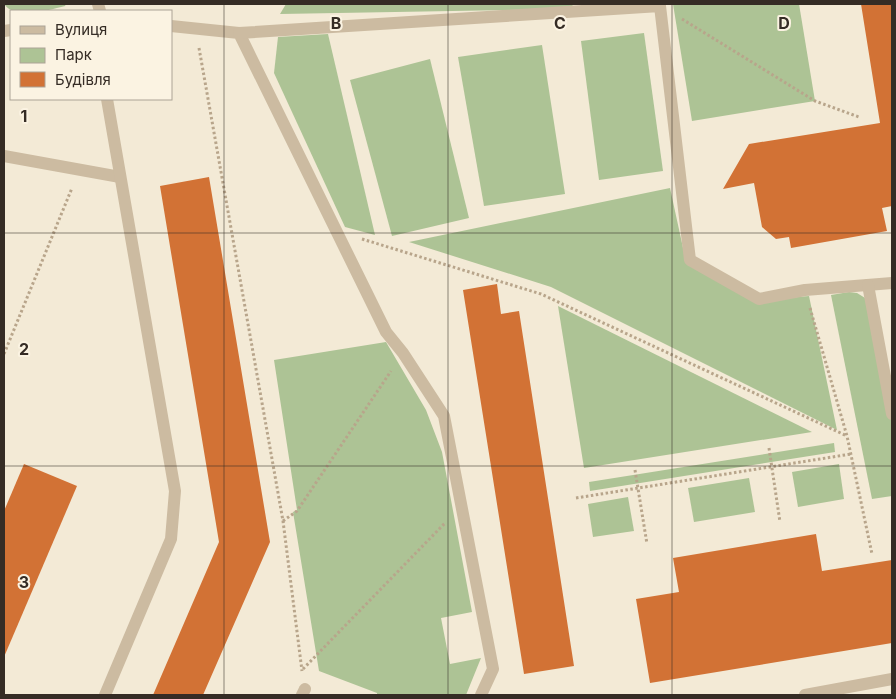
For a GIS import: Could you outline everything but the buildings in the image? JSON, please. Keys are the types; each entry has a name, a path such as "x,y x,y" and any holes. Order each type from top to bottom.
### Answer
{"lane":[{"path":"172,26 239,33 660,5 690,260 759,299 805,290 892,283"},
{"path":"239,33 386,332 444,416 493,669 481,695"},
{"path":"105,695 171,539 175,491 107,100"},
{"path":"4,156 120,177"},
{"path":"868,285 892,414"},
{"path":"805,695 892,679"}],"path":[{"path":"660,5 815,101 859,117"},
{"path":"195,28 283,522 302,670 303,692"},
{"path":"4,354 79,169"},
{"path":"336,231 541,294 847,436"},
{"path":"805,290 847,436 872,554"},
{"path":"283,522 297,510 403,354"},
{"path":"769,448 780,522"},
{"path":"576,498 851,454"},
{"path":"635,470 647,544"},
{"path":"302,670 461,506"}],"green space":[{"path":"4,4 66,4 65,6 50,10 9,9"},
{"path":"286,4 575,4 567,9 280,14"},
{"path":"673,4 799,4 815,101 692,121"},
{"path":"644,33 663,171 599,180 581,41"},
{"path":"328,34 375,235 345,227 274,73 278,37"},
{"path":"542,45 565,194 484,206 458,57"},
{"path":"430,59 469,218 392,236 350,80"},
{"path":"670,188 685,257 766,300 809,296 837,430 551,287 409,242"},
{"path":"849,292 857,293 870,301 892,382 892,496 872,499 831,295"},
{"path":"558,306 812,432 584,468"},
{"path":"386,342 426,410 442,452 472,612 441,618 450,664 481,658 466,695 377,695 377,693 319,671 293,512 297,510 274,360"},
{"path":"834,443 835,452 590,491 589,482"},
{"path":"839,464 844,499 798,507 792,472"},
{"path":"749,478 755,512 694,522 688,488"},
{"path":"628,497 634,531 593,537 588,504"}]}
